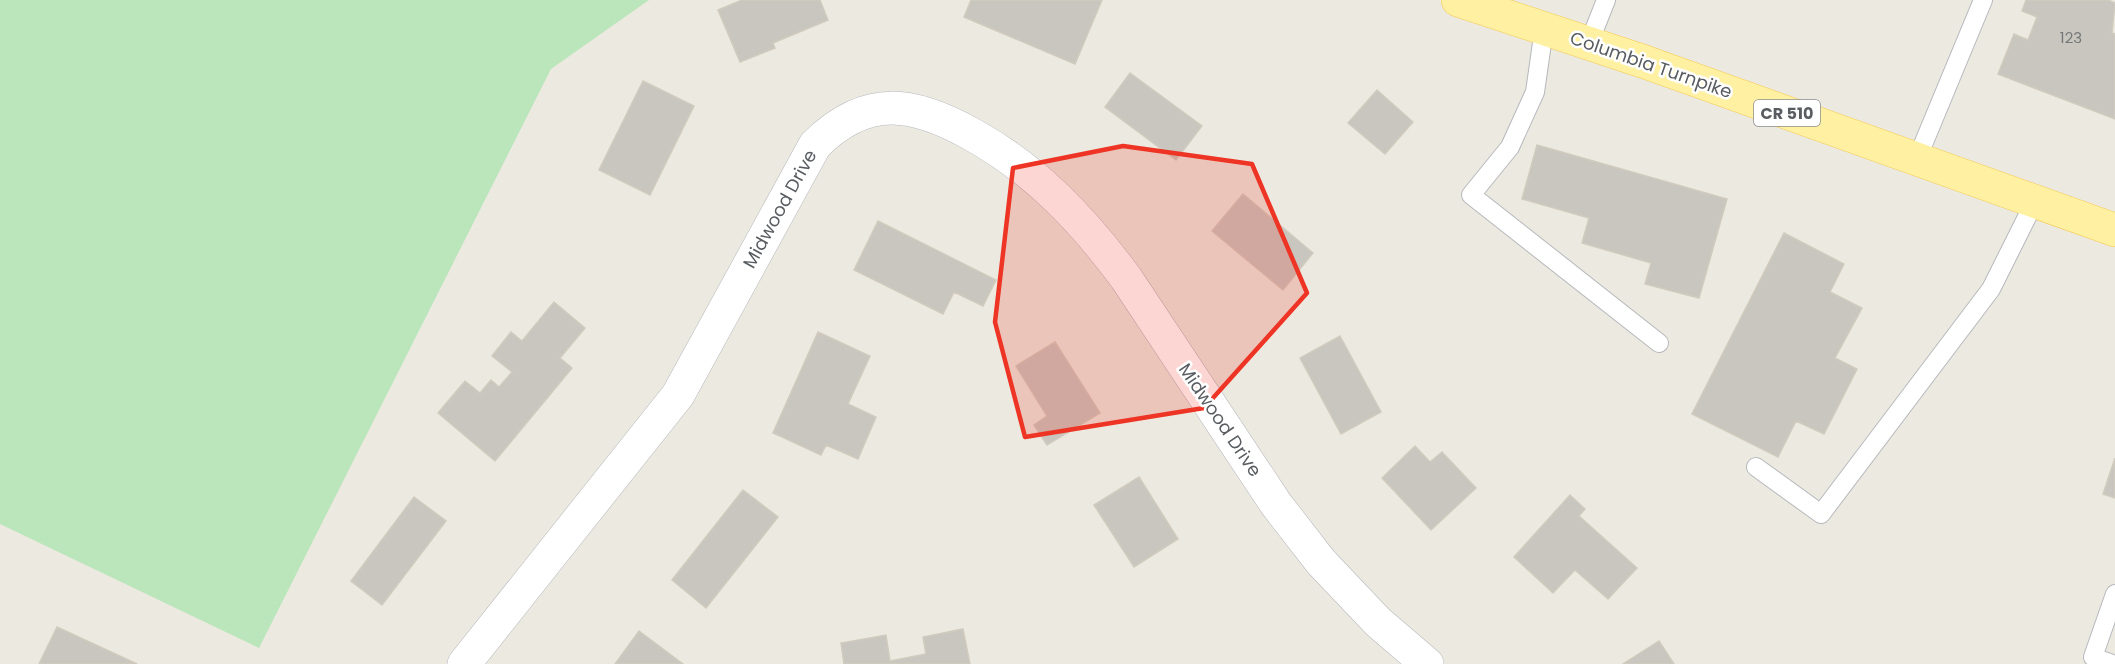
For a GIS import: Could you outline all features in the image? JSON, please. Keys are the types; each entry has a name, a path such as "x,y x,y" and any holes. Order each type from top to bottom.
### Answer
{"main road":[{"name":"Columbia Turnpike","path":"1458,0 1589,43 2115,230"}],"street":[{"name":"Midwood Drive","path":"464,664 678,395 815,145 850,118 871,111 900,107 921,110 948,121 999,149 1033,173 1067,207 1099,242 1126,278 1276,504 1322,562 1377,622 1427,664"}],"lane":[{"path":"1589,43 1606,0"},
{"path":"1917,159 1983,0"},
{"path":"1544,28 1535,92 1510,147 1471,195 1659,343"},
{"path":"1756,466 1821,514 1991,289 2035,201"},
{"path":"2112,664 2092,657 2115,594"}],"highlighted area":[{"path":"1123,146 1252,164 1307,293 1204,408 1025,437 995,322 1013,168"}],"green space":[{"path":"0,0 649,0 551,69 259,648 0,524"}],"building":[{"path":"742,0 820,0 828,20 773,43 775,48 740,62 718,10"},
{"path":"971,0 1102,0 1075,64 964,17"},
{"path":"2026,0 2108,0 2115,3 2112,33 2115,34 2115,119 1998,74 2014,34 2028,40 2037,17 2022,11"},
{"path":"1130,73 1202,126 1176,160 1105,107"},
{"path":"643,81 694,106 650,195 599,170"},
{"path":"1377,90 1413,122 1385,154 1348,123"},
{"path":"1537,145 1727,199 1699,298 1645,284 1651,263 1582,243 1589,218 1522,199"},
{"path":"1243,194 1313,253 1283,290 1212,231"},
{"path":"878,221 996,280 983,306 954,292 943,314 854,270"},
{"path":"1784,233 1844,264 1830,292 1862,308 1835,358 1857,369 1824,434 1796,421 1778,457 1692,414"},
{"path":"554,302 585,328 560,358 572,368 495,461 438,413 465,381 480,393 491,380 499,387 512,372 492,356 511,332 522,341"},
{"path":"818,332 870,356 848,404 876,417 858,459 826,445 821,455 773,433"},
{"path":"1340,336 1381,412 1341,434 1300,358"},
{"path":"1055,342 1100,413 1047,445 1034,425 1047,416 1016,366"},
{"path":"1415,446 1430,462 1442,452 1476,488 1431,530 1382,478"},
{"path":"2115,458 2115,498 2103,494"},
{"path":"1139,477 1178,539 1134,567 1094,505"},
{"path":"743,490 778,517 706,608 672,580"},
{"path":"1570,495 1585,509 1579,516 1637,568 1608,599 1575,570 1553,593 1514,557"},
{"path":"414,497 446,521 382,605 351,581"},
{"path":"57,627 137,664 39,664"},
{"path":"963,629 970,664 844,664 841,643 886,635 890,661 926,654 923,637"},
{"path":"639,631 683,664 615,664"},
{"path":"1659,641 1674,664 1623,664"}]}
